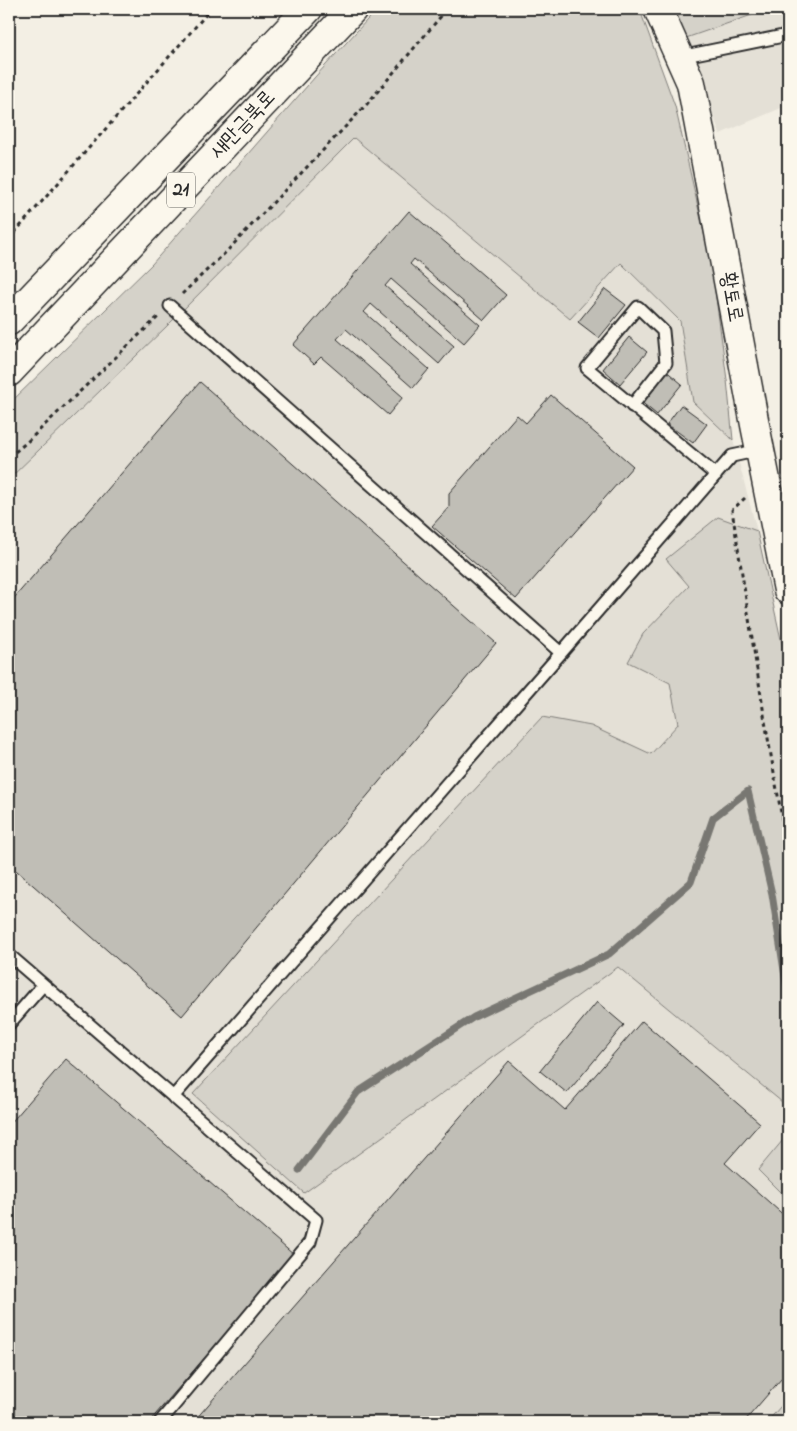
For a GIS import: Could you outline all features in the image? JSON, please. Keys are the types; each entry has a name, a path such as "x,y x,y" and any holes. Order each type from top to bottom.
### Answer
{"main road":[{"name":"새만금북로","path":"9,321 308,9"},
{"name":"새만금북로","path":"9,372 353,9"},
{"name":"황토로","path":"658,9 691,83 765,478 788,590"}],"lane":[{"path":"680,57 788,34"},
{"path":"170,306 561,653"},
{"path":"632,406 666,363 663,331 638,308 587,368 632,406 716,475"},
{"path":"173,1097 732,456 760,450"},
{"path":"9,955 316,1220 310,1242 160,1422"},
{"path":"9,1024 43,985"}],"path":[{"path":"9,239 211,9"},
{"path":"9,458 227,251 368,104 447,9"},
{"path":"765,478 732,510 788,853"}],"shaded area":[{"path":"377,9 638,9 675,106 712,268 733,440 693,402 680,321 621,263 570,319 354,138 167,326 9,479 9,404 152,264"},
{"path":"671,9 769,9 686,38"},
{"path":"769,9 788,9 788,105 720,134 686,38"},
{"path":"354,138 570,318 621,263 679,321 693,401 733,440 757,531 788,671 618,967 788,1107 788,1134 758,1170 788,1200 788,1398 767,1422 9,1422 9,479 167,326"},
{"path":"718,517 757,531 788,671 788,1107 618,967 304,1193 193,1094 542,717 591,726 651,754 678,724 670,683 628,662 643,634 689,586 666,559"},
{"path":"788,1134 788,1200 758,1170"},
{"path":"788,1398 788,1422 767,1422"}],"building":[{"path":"409,211 506,295 484,320 414,259 410,264 480,325 464,343 391,279 385,286 454,346 439,364 371,304 364,312 429,369 413,388 346,329 337,339 403,397 388,415 321,357 314,364 293,345"},
{"path":"605,289 626,305 599,338 578,322"},
{"path":"629,337 647,352 620,384 603,369"},
{"path":"664,369 682,384 657,415 639,400"},
{"path":"200,382 496,643 182,1016 9,864 9,604"},
{"path":"551,395 633,466 516,599 432,526 449,507 449,493 517,415 526,423"},
{"path":"681,405 707,424 693,443 667,424"},
{"path":"597,1002 624,1025 567,1093 540,1071"},
{"path":"642,1021 760,1123 725,1163 788,1219 788,1371 744,1422 194,1421 509,1061 565,1110"},
{"path":"66,1059 294,1255 149,1422 9,1422 9,1125"}],"waterway":[{"path":"299,1170 358,1092 474,1017 609,954 691,882 713,818 748,791 772,894 788,996"}]}
